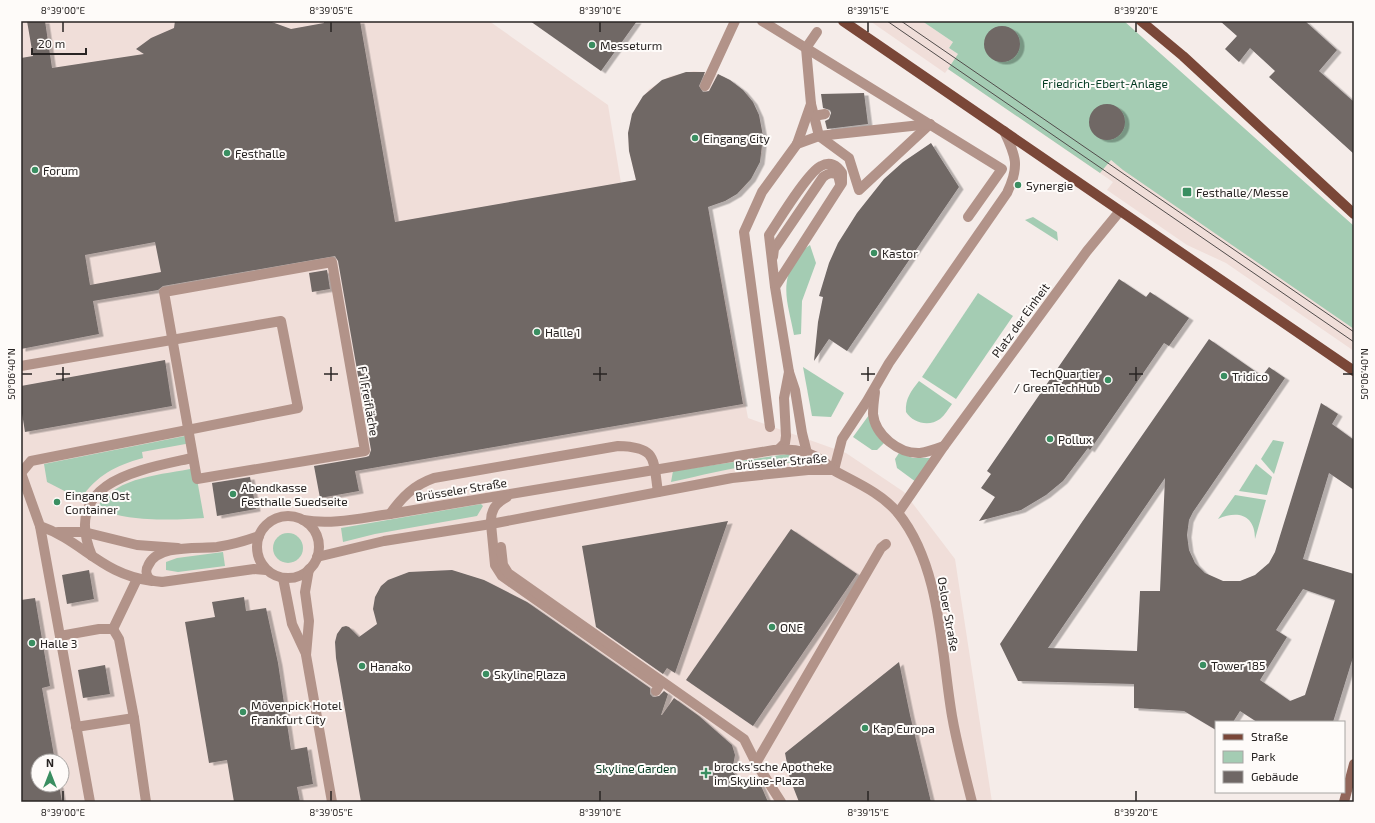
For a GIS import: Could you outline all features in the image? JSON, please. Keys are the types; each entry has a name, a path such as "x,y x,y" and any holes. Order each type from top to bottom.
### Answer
{"main road":[{"path":"843,21 1354,371"},
{"path":"1141,21 1182,56 1354,214"},
{"path":"1344,802 1354,764"}],"street":[{"path":"705,86 735,21"},
{"path":"762,21 1002,169 968,217"},
{"path":"817,32 806,48 811,104 819,136 849,158 859,190 930,124"},
{"path":"770,427 744,232 762,192 797,144 811,104"},
{"path":"814,116 824,114"},
{"path":"797,144 819,136 930,124"},
{"path":"834,470 842,439 889,363 1007,192 1014,178 1016,163 1013,150 1004,131"},
{"path":"775,287 840,187 843,179 842,173 834,165 828,163 814,171 769,235 775,287 789,372 797,395 802,433 807,453"},
{"name":"Platz der Einheit","path":"898,513 944,446 1087,251 1120,211"},
{"name":"F 1 Freifläche","path":"332,262 365,451 197,480 189,430 164,292 332,262"},
{"path":"21,366 281,321 298,408 31,461 21,473 40,526 90,802"},
{"path":"779,449 786,436 784,398 789,372"},
{"path":"876,386 873,416 880,431 890,443 904,450 919,453 944,446"},
{"path":"390,514 402,497 422,482 434,478 618,446 633,446 646,450 652,457 658,492"},
{"name":"Brüsseler Straße","path":"303,520 326,523 390,514 779,449 797,450 807,453 823,461 834,470"},
{"path":"93,557 84,532 84,521 88,507 103,488 115,480 143,470 192,458"},
{"name":"Brüsseler Straße","path":"317,557 384,541 491,524 739,477 808,470 834,470"},
{"name":"Osloer Straße","path":"834,470 873,492 898,513 916,542 927,568 937,614 952,717 972,802"},
{"path":"516,494 501,500 495,505 491,517 495,565 502,576 658,686 656,691"},
{"path":"40,526 58,532 109,568 137,579 152,581 173,581 254,569 266,570 283,578 302,575 309,569 317,557 319,544 311,527 303,520 293,516 282,516 272,520 264,527 259,536 257,554 266,570"},
{"path":"58,532 84,532 137,545 184,549"},
{"path":"152,581 146,572 151,560 162,553 184,549 217,547 245,541 259,536"},
{"path":"756,763 881,548 886,544"},
{"path":"501,547 503,565 508,573 744,739 756,763 781,802"},
{"path":"306,655 309,621 305,592 309,569"},
{"path":"283,578 292,624 306,655 332,802"},
{"path":"113,629 137,579"},
{"path":"523,592 553,620"},
{"path":"60,636 99,629 113,629"},
{"path":"113,629 119,639 134,718 146,802"},
{"path":"76,727 134,718"}],"shaded area":[{"path":"21,21 489,21 608,105 621,183 636,180 629,151 628,133 635,108 649,89 670,76 694,71 718,74 737,85 749,96 759,115 763,136 762,155 753,175 743,189 725,201 708,206 748,418 846,453 904,492 955,559 992,802 21,802"},
{"path":"870,21 922,21 953,42 949,48 1354,329 1354,351 1226,263 1187,245 1107,190 1113,182 948,69 945,73"}],"green space":[{"name":"Friedrich-Ebert-Anlage","path":"922,21 1124,21 1354,226 1354,329 1123,170 1111,160 1100,173 948,69 958,54 949,48 953,42"},
{"path":"1033,217 1057,232 1058,241 1025,220"},
{"path":"810,245 816,263 802,301 801,334 794,335 788,306 786,288 787,279 795,260 803,250"},
{"path":"978,293 1013,316 956,399 922,377"},
{"path":"803,367 844,393 831,417 812,416"},
{"path":"919,381 952,404 940,419 931,423 922,423 917,421 906,412 906,403 909,395"},
{"path":"869,415 872,427 884,443 877,450 872,450 853,437"},
{"path":"190,435 191,443 142,452 143,458 123,464 107,472 93,484 80,499 47,482 44,464"},
{"path":"1273,440 1284,442 1274,474 1261,459"},
{"path":"899,453 913,458 932,458 916,482 897,468 895,459"},
{"path":"787,454 803,457 802,464 771,463 754,465 671,482 673,471"},
{"path":"1256,464 1272,477 1267,495 1239,491"},
{"path":"195,468 204,518 164,520 133,518 107,511 98,506 106,496 117,488 129,483 155,475"},
{"path":"1235,495 1266,500 1255,539 1252,524 1244,517 1232,515 1218,519"},
{"path":"481,504 483,506 477,516 375,534 343,542 341,528"},
{"path":"288,533 294,534 302,542 302,554 294,562 288,563 282,562 274,554 273,548 274,542 282,534"},
{"path":"223,552 225,566 178,572 166,570 166,562 177,558"}],"building":[{"path":"27,21 45,21 52,68 144,54 136,49 151,38 174,28 175,21 269,21 291,29 324,23 324,21 360,21 395,222 636,180 629,151 628,133 632,114 643,96 662,80 686,72 705,72 699,86 703,92 709,91 718,74 730,80 743,90 753,102 759,115 763,136 760,162 751,179 737,194 725,201 708,207 743,404 355,471 359,491 320,498 314,466 366,457 369,456 371,450 338,261 335,256 163,286 158,290 93,301 99,334 21,349 21,58 33,56","holes":["155,242 161,272 90,285 85,255"]},
{"name":"Messeturm","path":"530,21 637,21 601,71"},
{"path":"1220,21 1305,21 1337,50 1319,71 1354,102 1354,154 1269,77 1275,71 1250,48 1239,62 1225,49 1237,36"},
{"path":"1006,26 1015,31 1019,37 1019,51 1015,57 1006,62 998,62 989,57 985,51 984,40 989,31 995,27"},
{"path":"864,93 868,124 827,129 825,121 829,119 831,113 830,110 823,108 821,94"},
{"path":"1110,104 1120,109 1124,115 1124,129 1120,135 1114,139 1104,140 1094,135 1090,129 1089,119 1094,109 1100,105"},
{"name":"Kastor","path":"931,143 959,187 847,351 829,339 814,361 818,322 823,297 819,296 829,263 838,243 857,213 884,179 903,162"},
{"path":"327,270 330,289 312,292 309,273"},
{"path":"1119,279 1146,297 1150,292 1189,318 1169,346 1164,343 1090,450 1088,448 1063,481 1046,495 1021,510 979,521 995,497 981,488 991,474 987,471"},
{"path":"1209,339 1262,376 1269,367 1285,378 1189,520 1187,535 1189,550 1195,563 1205,573 1223,581 1240,581 1255,575 1269,563 1275,552 1321,403 1338,414 1332,424 1354,440 1354,490 1329,473 1303,559 1354,574 1354,654 1333,721 1255,721 1240,711 1234,721 1215,721 1215,729 1184,711 1134,708 1134,684 1018,681 1000,644 1082,522","holes":["1165,478 1160,591 1140,591 1137,651 1048,648","1303,589 1335,600 1305,695 1290,701 1260,680 1287,637 1276,630"]},
{"path":"165,360 172,406 25,432 21,407 21,386"},
{"name":"Abendkasse Festhalle Suedseite","path":"250,477 256,509 217,516 212,483"},
{"path":"728,521 675,673 667,668 663,674 596,627 582,546"},
{"name":"ONE","path":"791,529 857,574 753,726 686,680"},
{"path":"89,570 94,599 67,604 62,575"},
{"name":"Skyline Plaza","path":"452,570 484,580 527,602 650,688 650,694 653,697 659,696 664,691 668,694 661,715 674,698 699,716 732,745 735,755 732,771 746,788 759,781 768,802 361,802 336,658 335,642 337,634 342,627 346,626 359,637 377,624 373,609 375,597 381,586 388,580 409,572"},
{"name":"Mövenpick Hotel Frankfurt City","path":"244,597 246,611 266,608 278,663 291,750 307,747 313,784 297,787 300,802 234,802 227,760 209,763 185,622 215,617 212,602"},
{"name":"Halle 3","path":"35,598 50,686 42,688 54,753 30,753 30,793 60,793 62,802 21,802 21,600"},
{"name":"Kap Europa","path":"899,662 931,802 799,802 790,779 785,753"},
{"path":"105,665 110,694 83,698 78,670"}],"tram line":[{"path":"887,21 1354,342"},
{"path":"901,21 1354,332"}],"place":[{"name":"Messeturm","path":"592,45"},
{"name":"Eingang City","path":"695,138"},
{"name":"Festhalle","path":"227,153"},
{"name":"Forum","path":"35,170"},
{"name":"Synergie","path":"1018,185"},
{"name":"Festhalle/Messe","path":"1187,192"},
{"name":"Kastor","path":"874,253"},
{"name":"Halle 1","path":"537,332"},
{"name":"Tridico","path":"1224,376"},
{"name":"TechQuartier / GreenTechHub","path":"1108,380"},
{"name":"Pollux","path":"1050,439"},
{"name":"Abendkasse Festhalle Suedseite","path":"233,494"},
{"name":"Eingang Ost Container","path":"57,502"},
{"name":"ONE","path":"772,627"},
{"name":"Halle 3","path":"32,643"},
{"name":"Tower 185","path":"1203,665"},
{"name":"Hanako","path":"362,666"},
{"name":"Skyline Plaza","path":"486,674"},
{"name":"Mövenpick Hotel Frankfurt City","path":"243,712"},
{"name":"Kap Europa","path":"865,728"},
{"name":"brocks'sche Apotheke im Skyline-Plaza","path":"706,773"}],"park label":[{"name":"Skyline Garden","path":"636,768"}]}
